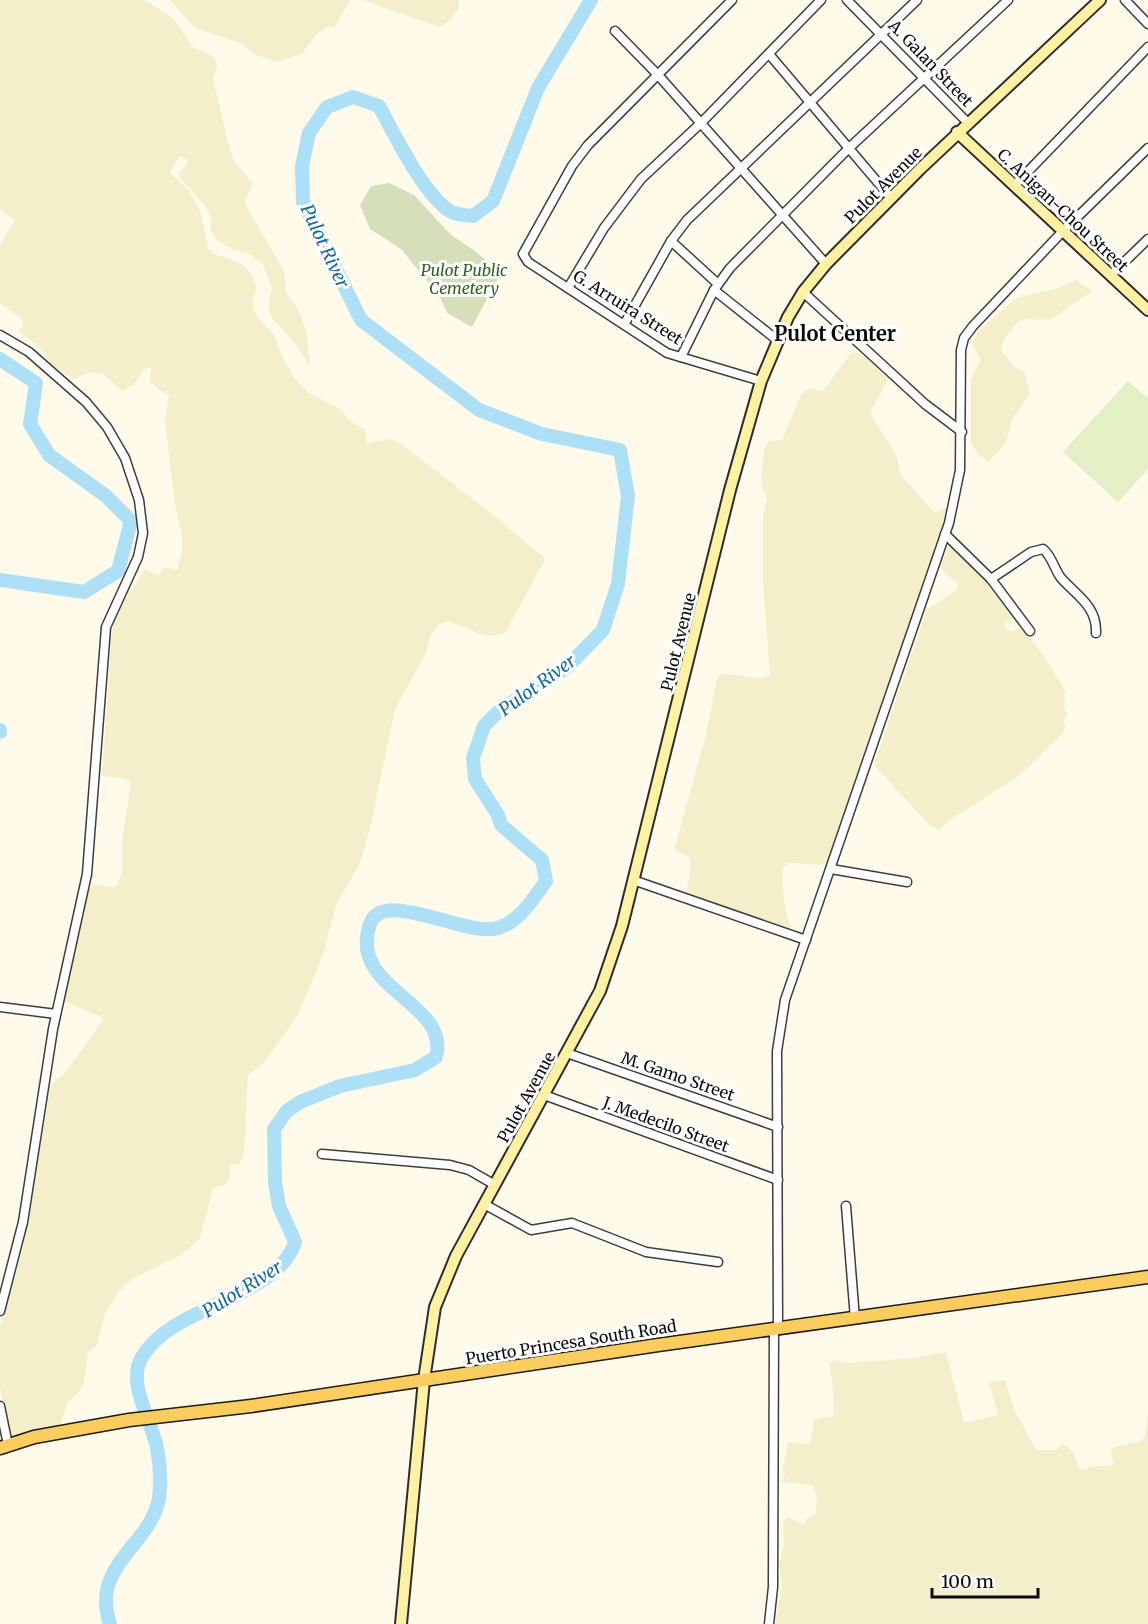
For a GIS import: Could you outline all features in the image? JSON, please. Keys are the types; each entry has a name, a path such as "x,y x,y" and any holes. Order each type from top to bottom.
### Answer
{"main road":[{"name":"Puerto Princesa South Road","path":"4,1447 34,1437 129,1420 251,1406 1148,1277"}],"street":[{"path":"658,75 732,0"},
{"path":"568,288 627,195 657,161 701,123 821,0"},
{"name":"A. Galan Street","path":"847,0 968,122"},
{"path":"625,323 671,241 687,219 811,104 917,0"},
{"path":"681,357 716,287 848,148 1008,0"},
{"name":"Pulot Avenue","path":"401,1624 430,1326 440,1292 456,1256 567,1053 608,970 633,880 730,490 761,381 777,340 803,292 826,264 957,132 1100,0"},
{"path":"1125,0 1148,24"},
{"path":"615,32 658,75 740,170 826,264"},
{"path":"1014,186 1148,47"},
{"path":"769,54 891,198"},
{"name":"G. Arruira Street","path":"658,75 607,124 572,166 523,254 528,262 667,352 761,381"},
{"name":"C. Anigan-Chou Street","path":"957,132 1148,310"},
{"path":"769,1624 772,1587 776,1329 777,1051 780,1022 945,534 960,470 961,350 964,338 1063,231 1148,148"},
{"path":"1112,275 1148,239"},
{"path":"671,241 716,287 777,340"},
{"path":"803,292 925,405 962,432"},
{"path":"0,335 29,352 78,395 107,427 125,458 139,501 143,533 138,557 106,627 88,868 56,1014 23,1222 0,1311"},
{"path":"945,534 991,579 1030,631"},
{"path":"991,579 1030,552 1043,549 1060,576 1090,607 1095,618 1096,633"},
{"path":"831,870 907,882"},
{"path":"633,880 806,940"},
{"path":"0,1007 56,1014"},
{"name":"M. Gamo Street","path":"567,1053 778,1127"},
{"name":"J. Medecilo Street","path":"544,1095 778,1180"},
{"path":"322,1154 450,1165 469,1170 495,1185"},
{"path":"484,1204 531,1230 572,1223 646,1252 718,1262"},
{"path":"846,1206 855,1319"},
{"path":"0,1407 4,1447"}],"shaded area":[{"path":"0,0 144,0 173,18 193,47 212,56 217,67 213,79 230,151 235,162 253,183 245,201 284,271 286,292 300,313 307,334 310,366 294,342 272,318 268,306 272,288 263,265 249,254 231,249 216,239 211,231 211,218 206,207 181,179 179,173 188,163 185,158 179,156 170,173 189,191 200,210 208,248 212,253 242,264 251,273 257,289 252,301 255,314 274,335 281,354 295,379 309,393 342,410 349,420 364,429 367,443 390,439 397,441 495,516 545,559 505,633 493,636 480,634 450,621 439,624 431,634 426,653 395,709 361,861 336,905 324,952 298,1015 263,1064 248,1075 244,1153 239,1165 234,1163 229,1167 229,1180 224,1185 213,1188 200,1239 181,1255 132,1279 118,1293 105,1314 97,1345 88,1352 84,1383 78,1393 68,1401 60,1426 11,1439 0,1388 0,1327 23,1249 51,1084 65,1073 104,1018 64,1001 88,891 94,884 114,888 118,884 122,871 123,833 131,784 127,779 102,776 112,630 117,612 145,569 158,575 165,567 177,570 182,551 182,535 175,505 165,420 169,395 159,390 150,381 151,368 145,369 134,384 122,391 103,374 91,372 74,379 53,366 38,346 18,331 23,326 23,320 0,303 0,245 15,220 0,210"},
{"path":"170,0 351,0 334,27 327,27 317,34 301,54 277,62 256,55 241,43 200,30 190,23"},
{"path":"363,0 459,0 459,8 450,21 439,27"},
{"path":"1076,280 1092,291 1050,320 1025,319 1019,321 1004,339 1001,351 1014,366 1025,373 1030,393 1013,418 1006,442 989,462 978,454 971,444 971,379 981,360 972,344 977,332 1016,298 1058,288"},
{"path":"852,352 859,353 888,379 870,413 896,455 901,475 936,513 953,504 831,862 827,865 788,863 783,868 785,907 792,932 686,895 691,867 689,857 674,850 705,738 717,679 721,674 759,678 770,676 763,581 763,515 767,500 761,482 764,449 769,441 782,440 802,393 810,388 821,391 826,387"},
{"path":"950,543 987,580 1010,611 1013,616 1004,625 1008,630 1013,632 1018,628 1024,630 1043,655 1065,690 1064,709 1068,714 1064,721 1066,727 1063,733 1020,775 953,818 939,830 928,824 874,765 927,609 957,590 958,585 940,568"},
{"path":"946,1352 964,1423 998,1415 989,1382 1005,1380 1015,1411 1036,1450 1056,1450 1063,1443 1073,1452 1080,1470 1096,1466 1110,1466 1114,1463 1110,1451 1115,1447 1141,1441 1145,1436 1148,1410 1148,1624 775,1624 782,1584 779,1564 784,1545 783,1522 788,1517 805,1525 806,1519 815,1515 817,1496 812,1485 781,1482 785,1475 783,1469 788,1442 810,1444 814,1420 833,1416 830,1363 836,1360 848,1363 914,1358"}],"green space":[{"name":"Pulot Public Cemetery","path":"389,183 414,195 451,235 501,273 472,327 447,313 440,297 401,249 370,229 360,205 371,186"},
{"path":"1128,381 1148,398 1148,469 1118,502 1063,452"}],"waterway":[{"name":"Pulot River","path":"110,1624 106,1603 108,1586 124,1556 154,1515 159,1498 160,1473 157,1448 138,1390 138,1367 142,1357 157,1339 176,1325 246,1290 267,1277 284,1261 295,1242 279,1206 275,1182 274,1129 287,1111 300,1102 340,1086 415,1070 436,1057 437,1038 429,1022 385,981 373,965 367,946 370,924 378,914 391,910 484,929 498,928 519,915 546,881 542,860 501,825 498,815 475,779 473,758 484,726 500,710 567,667 603,630 618,584 628,496 620,450 542,434 479,410 361,320 303,202 302,166 309,133 327,107 353,97 379,106 410,163 430,192 452,212 473,216 493,201 538,88 591,0"},
{"path":"0,359 36,383 30,424 49,455 106,496 131,521 118,571 84,592 0,580"}],"district":[{"name":"Pulot Center","path":"835,333"}]}
